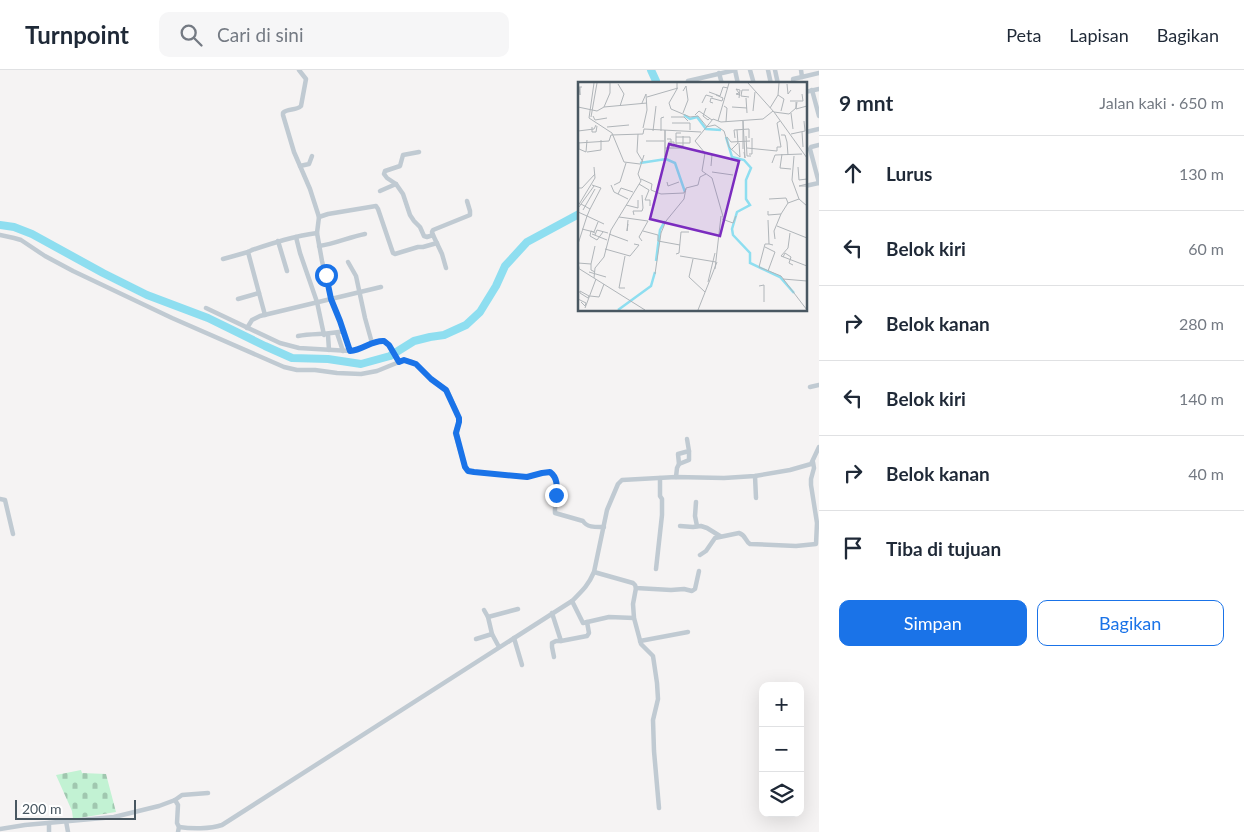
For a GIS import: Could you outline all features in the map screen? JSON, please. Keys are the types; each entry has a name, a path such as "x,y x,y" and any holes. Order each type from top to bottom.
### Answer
{"street":[{"path":"299,70 306,79 301,106 284,112 283,115 320,217 317,232 322,261 331,299 350,351"},
{"path":"688,82 735,70"},
{"path":"801,70 802,77"},
{"path":"794,82 793,79 818,72"},
{"path":"719,74 721,82"},
{"path":"704,77 705,82"},
{"path":"806,92 819,89"},
{"path":"812,90 819,116"},
{"path":"806,132 819,129"},
{"path":"806,186 819,183 810,149 819,145"},
{"path":"419,152 403,156 400,166 384,172 385,176 396,184 405,197 410,215 420,227 424,236 433,235"},
{"path":"300,166 309,164 312,156"},
{"path":"380,190 396,184"},
{"path":"446,268 432,232 470,215 467,201"},
{"path":"320,217 376,206 392,253 396,254 418,247 437,244"},
{"path":"223,259 289,237 317,232"},
{"path":"320,246 365,234"},
{"path":"0,236 21,240 73,271 172,318 284,367 298,370 361,374 377,371 398,360 416,364 431,379 448,391 459,418 456,433 465,467 468,471 525,477 551,473 555,477 557,484 556,513 583,522 588,526 604,527"},
{"path":"296,237 329,350"},
{"path":"278,241 287,271"},
{"path":"248,252 265,315"},
{"path":"348,262 356,276 358,292 372,343"},
{"path":"247,328 252,320 265,315 380,287"},
{"path":"238,299 259,293"},
{"path":"206,308 286,345 299,348 350,351 361,349 378,340 384,341 389,345 398,360"},
{"path":"298,336 310,334 326,335 344,331"},
{"path":"337,333 343,351"},
{"path":"810,386 819,386"},
{"path":"679,464 689,460 687,438"},
{"path":"700,555 706,551 714,539 740,532 749,544 796,546 818,544 811,479 814,468 813,462 819,447"},
{"path":"676,477 679,464 678,454 689,451"},
{"path":"175,800 178,803 178,830 222,825 572,601 585,589 594,572 607,510 620,482 627,479 755,476 790,470 809,465 813,462"},
{"path":"755,476 756,498"},
{"path":"656,569 662,515 660,478"},
{"path":"0,499 5,500 13,534"},
{"path":"696,502 695,516 697,526"},
{"path":"680,526 707,528 720,536"},
{"path":"636,588 684,589 692,591 696,589 699,571"},
{"path":"594,572 633,583 636,588 633,604 634,618 640,641 653,656 657,678 658,699 653,720 659,808"},
{"path":"572,601 583,623 609,616 634,618"},
{"path":"484,610 499,648"},
{"path":"488,617 518,610"},
{"path":"552,613 561,640"},
{"path":"554,657 552,643 587,636 589,633 586,622"},
{"path":"640,641 688,632"},
{"path":"476,639 492,634"},
{"path":"514,638 522,665"},
{"path":"0,829 114,817 175,800 182,795 208,793"},
{"path":"66,821 68,832"},
{"path":"49,823 49,832"}],"green space":[{"path":"81,770 82,773 106,774 116,812 73,819 72,811 56,775"}],"waterway":[{"path":"651,70 656,82"},
{"path":"0,225 14,227 32,234 147,295 208,318 292,358 328,359 361,364 390,356 414,341 444,335 466,325 480,312 496,286 505,266 527,242 578,215"}],"route":[{"path":"326,275 331,299 350,351 361,349 375,341 384,341 389,345 399,362 404,360 416,364 438,385 448,391 459,418 456,433 465,468 469,472 525,477 550,472 555,477 557,484 556,495"}]}
